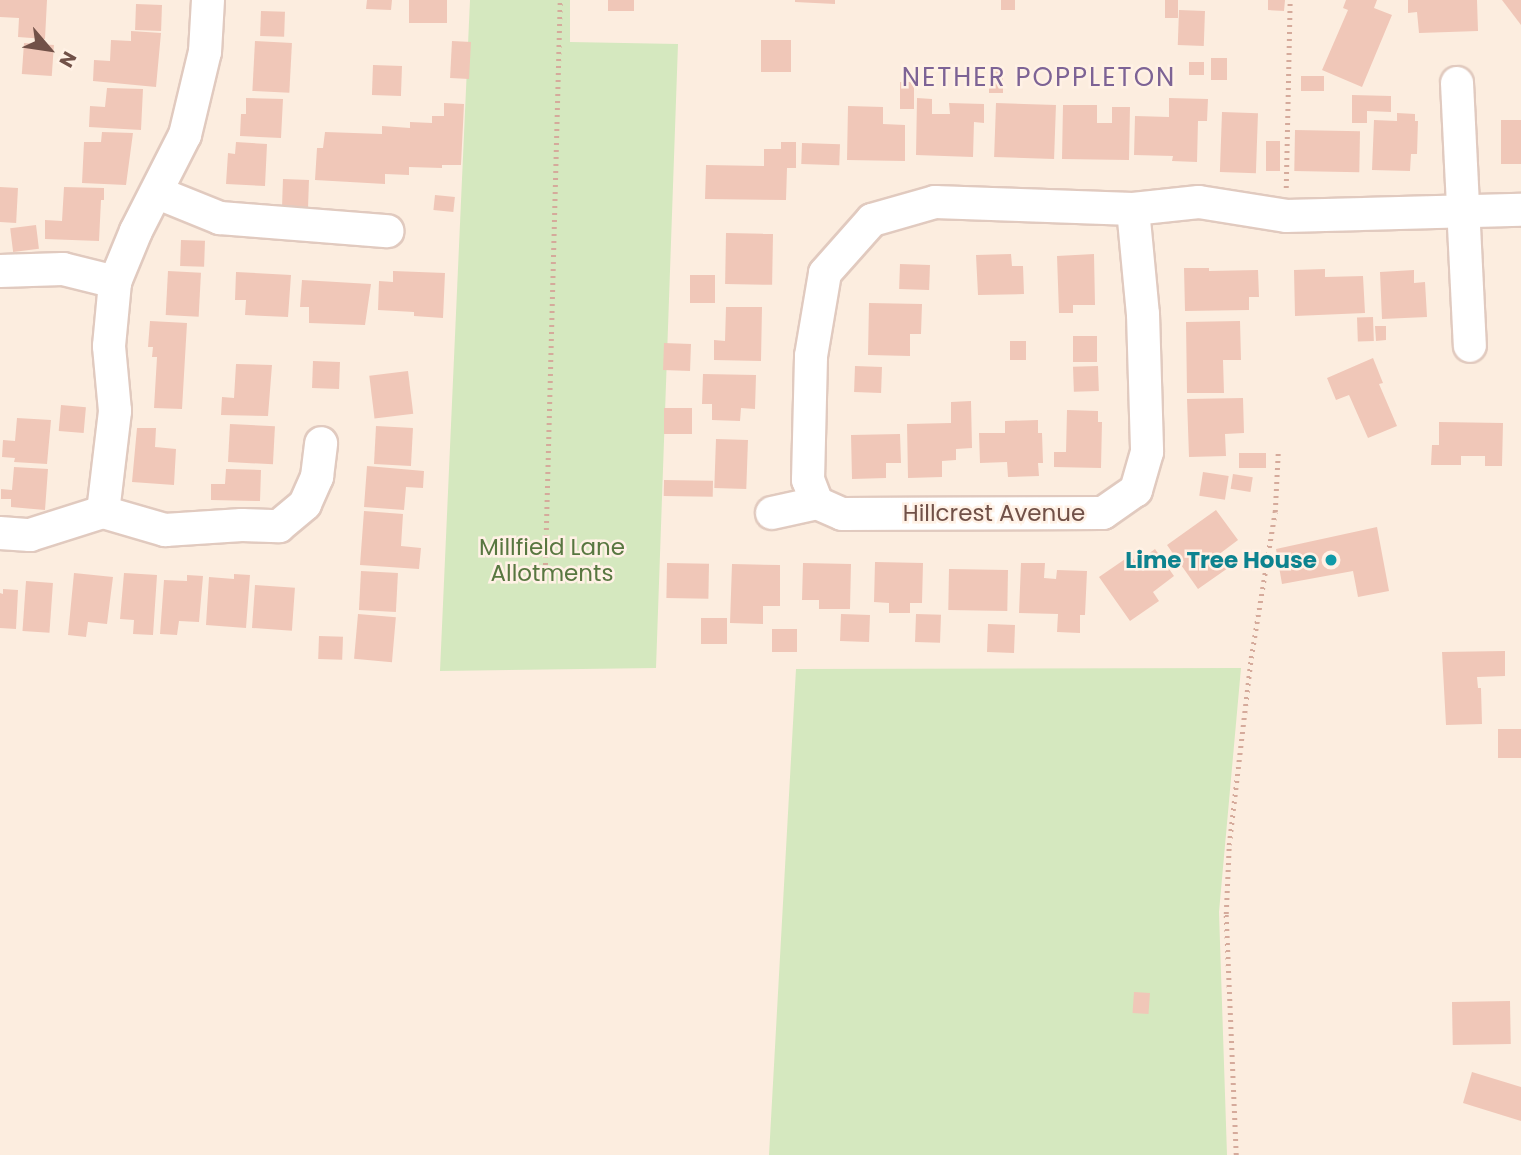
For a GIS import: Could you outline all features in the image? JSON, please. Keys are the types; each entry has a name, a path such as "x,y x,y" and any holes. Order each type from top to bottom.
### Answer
{"street":[{"path":"103,512 115,411 109,346 115,282 136,230 158,193 186,135 205,52 208,0"},
{"path":"1457,83 1461,212 1470,346"},
{"path":"158,193 220,218 387,231"},
{"path":"772,513 817,503 808,480 811,356 825,273 873,220 935,202 1133,209 1199,202 1286,216 1521,210"},
{"name":"Hillcrest Avenue","path":"817,503 842,514 1103,513 1136,490 1147,452 1143,314 1133,209"},
{"path":"0,271 63,269 115,282"},
{"path":"0,533 30,536 103,512 165,530 242,525 279,526 304,504 317,477 321,443"}],"path":[{"path":"545,572 560,0"},
{"path":"1286,216 1290,0"},
{"path":"1236,1155 1226,914 1229,845 1251,658 1275,512 1278,453"}],"green space":[{"name":"Millfield Lane Allotments","path":"470,0 570,0 570,42 678,44 656,668 440,671"},
{"path":"1241,668 1219,912 1227,1155 769,1155 796,669"}],"building":[{"path":"0,0 47,0 45,39 18,37 19,18 0,17"},
{"path":"367,0 392,0 391,10 366,9"},
{"path":"409,0 447,0 447,23 409,23"},
{"path":"608,0 634,0 634,11 608,11"},
{"path":"835,0 835,4 795,2"},
{"path":"1001,0 1015,0 1015,10 1001,10"},
{"path":"1165,0 1178,0 1178,18 1165,18"},
{"path":"1268,0 1285,0 1284,11 1268,10"},
{"path":"1346,0 1377,0 1374,8 1392,15 1362,87 1322,70 1348,10 1343,8"},
{"path":"1408,0 1477,0 1478,31 1419,33 1417,12 1408,13"},
{"path":"1502,0 1521,0 1521,25"},
{"path":"136,4 162,5 161,31 135,30"},
{"path":"1179,10 1205,11 1204,46 1178,45"},
{"path":"261,11 285,12 284,37 260,36"},
{"path":"131,31 161,33 156,87 93,81 94,60 110,61 111,40 131,41"},
{"path":"761,40 791,40 791,72 761,72"},
{"path":"255,41 292,43 289,93 252,91"},
{"path":"452,41 471,42 469,79 450,78"},
{"path":"24,43 54,45 52,76 22,74"},
{"path":"1211,58 1227,58 1227,80 1211,80"},
{"path":"1189,62 1204,62 1204,75 1189,75"},
{"path":"373,65 402,66 401,96 372,95"},
{"path":"989,68 1003,68 1003,93 989,93"},
{"path":"1301,76 1324,76 1324,91 1301,91"},
{"path":"900,82 914,82 914,109 900,109"},
{"path":"107,88 143,89 141,130 89,127 90,106 105,107"},
{"path":"1352,95 1391,96 1391,112 1367,111 1367,123 1352,123"},
{"path":"246,98 283,99 281,138 240,136 241,114 246,114"},
{"path":"917,98 932,99 932,114 950,114 949,103 984,104 984,123 974,122 973,157 916,155"},
{"path":"1169,98 1208,99 1207,121 1198,121 1197,162 1172,161 1173,156 1134,155 1135,116 1169,117"},
{"path":"444,103 464,104 461,165 442,165 442,168 409,167 409,175 385,174 385,184 315,180 317,148 323,148 325,132 382,134 382,126 410,128 410,122 432,123 432,116 444,116"},
{"path":"996,103 1056,105 1054,159 994,157"},
{"path":"1063,105 1097,105 1097,123 1112,123 1112,107 1130,107 1129,160 1062,159"},
{"path":"848,106 883,107 883,124 905,125 905,161 847,160"},
{"path":"1222,112 1258,113 1256,173 1220,172"},
{"path":"1397,113 1415,114 1415,121 1418,121 1417,154 1411,154 1410,171 1372,170 1374,120 1397,121"},
{"path":"1501,120 1521,120 1521,164 1501,164"},
{"path":"1295,130 1360,131 1359,172 1294,171"},
{"path":"102,132 133,133 126,185 82,183 84,142 101,142"},
{"path":"1266,141 1280,141 1280,171 1266,171"},
{"path":"236,142 267,144 265,186 226,184 228,153 235,154"},
{"path":"781,142 796,142 796,168 787,168 786,200 705,199 706,165 764,166 764,149 781,149"},
{"path":"802,143 840,144 839,165 801,164"},
{"path":"283,179 309,180 308,208 282,207"},
{"path":"0,187 18,188 16,223 0,222"},
{"path":"64,187 104,188 99,241 45,239 45,220 62,221"},
{"path":"435,195 455,197 453,212 433,210"},
{"path":"36,225 39,249 13,252 10,228"},
{"path":"726,233 773,234 772,285 725,284"},
{"path":"181,240 205,241 204,267 180,266"},
{"path":"1011,254 1012,266 1023,266 1024,294 978,295 976,255"},
{"path":"1094,254 1095,305 1073,305 1073,313 1059,313 1057,256"},
{"path":"900,264 930,265 929,290 899,289"},
{"path":"1184,268 1209,268 1209,271 1258,270 1259,297 1249,297 1249,310 1185,311"},
{"path":"1325,269 1325,277 1363,276 1365,313 1295,316 1294,270"},
{"path":"1414,270 1414,283 1425,282 1427,317 1382,319 1380,272"},
{"path":"168,271 201,273 199,317 166,315"},
{"path":"393,271 445,273 443,318 414,316 414,312 378,310 379,281 393,282"},
{"path":"236,272 291,275 288,317 245,315 246,300 235,300"},
{"path":"690,275 715,275 715,303 690,303"},
{"path":"302,280 371,284 365,325 309,323 309,307 300,307"},
{"path":"869,303 922,304 921,334 910,334 910,356 868,355"},
{"path":"726,307 762,307 761,361 714,360 714,340 725,341"},
{"path":"1373,317 1374,341 1358,342 1357,318"},
{"path":"150,321 187,323 182,409 154,408 157,357 152,357 153,347 148,347"},
{"path":"1240,321 1241,360 1223,360 1224,393 1187,393 1186,322"},
{"path":"1375,326 1386,326 1386,340 1376,341"},
{"path":"1073,336 1097,336 1097,362 1073,362"},
{"path":"1010,341 1026,341 1026,360 1010,360"},
{"path":"664,343 691,344 690,371 663,370"},
{"path":"1373,358 1383,383 1379,384 1397,426 1368,438 1349,395 1336,400 1327,378"},
{"path":"313,361 340,362 339,389 312,388"},
{"path":"236,364 272,365 268,416 221,415 222,397 234,398"},
{"path":"855,366 882,367 881,393 854,392"},
{"path":"1098,366 1099,391 1074,392 1073,367"},
{"path":"408,371 413,414 375,418 369,376"},
{"path":"703,374 756,375 755,409 741,408 740,421 712,420 712,404 702,404"},
{"path":"1243,398 1244,433 1225,434 1226,456 1189,457 1187,399"},
{"path":"971,401 972,448 956,449 956,460 942,461 942,477 908,478 907,424 951,423 951,402"},
{"path":"61,405 86,407 84,433 59,431"},
{"path":"664,408 692,408 692,434 664,434"},
{"path":"1067,410 1098,411 1098,422 1102,422 1101,468 1054,467 1054,452 1066,452"},
{"path":"17,418 51,420 47,464 14,462 15,458 2,457 3,440 15,441"},
{"path":"1038,420 1038,433 1042,433 1043,463 1038,463 1039,476 1008,477 1007,462 980,463 979,433 1005,433 1005,421"},
{"path":"1439,422 1503,423 1502,466 1485,466 1485,456 1461,456 1461,465 1431,465 1432,445 1439,445"},
{"path":"230,424 275,426 273,464 228,462"},
{"path":"376,426 413,428 411,466 374,464"},
{"path":"137,428 156,428 155,447 176,449 174,485 132,482"},
{"path":"900,434 901,463 886,463 886,478 852,479 851,435"},
{"path":"716,439 748,440 746,489 714,488"},
{"path":"1239,453 1266,453 1266,468 1239,468"},
{"path":"367,466 424,471 423,488 406,487 404,510 364,507"},
{"path":"14,467 48,469 45,510 11,507 11,499 1,499 1,489 12,490"},
{"path":"226,469 261,470 260,501 211,500 211,484 225,484"},
{"path":"1203,472 1229,476 1225,500 1199,496"},
{"path":"1233,474 1253,477 1250,492 1231,489"},
{"path":"664,480 713,481 713,497 664,496"},
{"path":"1216,510 1238,540 1218,555 1228,568 1198,589 1167,545"},
{"path":"364,511 403,514 401,546 421,548 419,569 360,565"},
{"name":"Lime Tree House","path":"1377,527 1389,591 1358,597 1353,571 1282,584 1276,549"},
{"path":"1155,549 1174,576 1153,592 1159,601 1130,621 1099,577 1131,555 1136,563"},
{"path":"875,562 923,563 922,603 910,603 910,613 889,613 889,603 874,602"},
{"path":"667,563 709,564 708,599 666,598"},
{"path":"803,563 851,564 850,609 819,609 819,600 802,600"},
{"path":"1021,563 1045,563 1044,578 1056,579 1057,570 1087,571 1085,615 1080,615 1080,633 1057,632 1058,614 1019,613"},
{"path":"732,564 780,565 780,606 763,606 763,624 730,623"},
{"path":"949,569 1008,570 1007,611 948,610"},
{"path":"361,571 398,573 396,612 359,610"},
{"path":"74,573 113,577 107,624 88,622 86,637 68,635"},
{"path":"124,573 157,575 153,635 133,634 134,620 120,619"},
{"path":"234,574 250,575 246,628 206,625 209,577 234,579"},
{"path":"187,575 203,576 199,622 179,621 177,635 160,634 164,580 187,581"},
{"path":"26,581 53,583 49,633 23,631"},
{"path":"255,585 295,588 292,631 252,628"},
{"path":"3,589 18,590 16,629 0,628 0,593 3,594"},
{"path":"358,614 396,617 392,662 354,659"},
{"path":"841,614 870,615 869,642 840,641"},
{"path":"916,614 941,615 940,643 915,642"},
{"path":"701,618 727,618 727,644 701,644"},
{"path":"988,624 1015,625 1014,653 987,652"},
{"path":"772,629 797,629 797,652 772,652"},
{"path":"319,636 343,637 342,660 318,659"},
{"path":"1505,651 1505,676 1477,677 1478,688 1481,688 1482,724 1446,725 1442,652"},
{"path":"1498,729 1521,729 1521,758 1498,758"},
{"path":"1134,992 1150,993 1148,1014 1133,1013"},
{"path":"1510,1001 1511,1044 1453,1045 1452,1002"},
{"path":"1472,1072 1521,1087 1521,1121 1463,1103"}],"place":[{"name":"Lime Tree House","path":"1331,560"}],"district":[{"name":"NETHER POPPLETON","path":"1039,78"}]}
